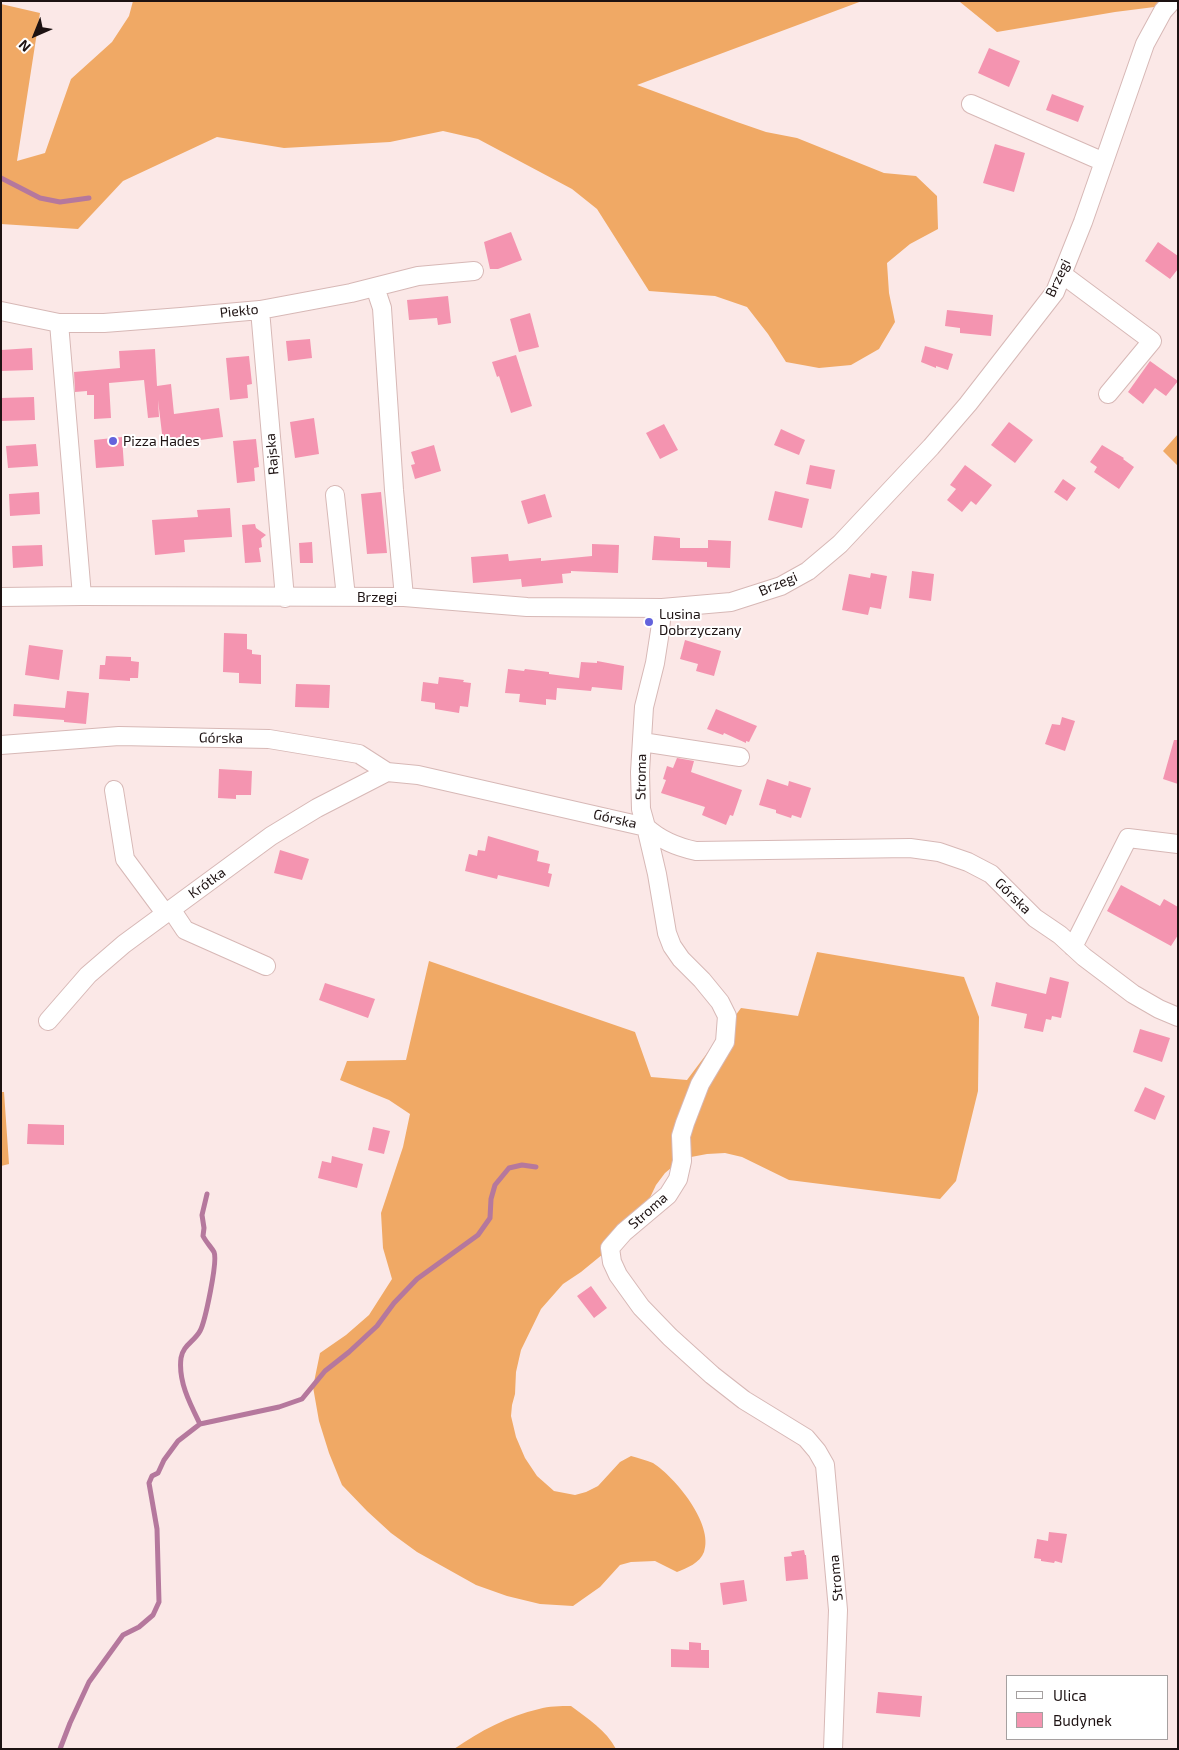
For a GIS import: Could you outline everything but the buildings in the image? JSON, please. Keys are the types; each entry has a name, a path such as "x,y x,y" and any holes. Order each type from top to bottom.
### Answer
{"street":[{"name":"Brzegi","path":"1,597 404,597 527,607 662,608 730,602 782,586 808,571 834,550 931,447 968,404 1055,292 1104,162 1145,44 1172,1"},
{"path":"971,104 1104,162"},
{"name":"Piekło","path":"1,311 59,323 104,323 260,310 351,294 418,276 474,271"},
{"path":"1062,274 1152,340 1108,394"},
{"path":"375,287 382,308 394,490 404,597"},
{"name":"Rajska","path":"260,310 284,598"},
{"path":"59,323 82,596"},
{"path":"335,495 346,597"},
{"name":"Stroma","path":"662,608 656,655 644,707 641,809 657,874 666,933 681,959 720,1002 727,1016 725,1042 700,1084 681,1136 682,1161 678,1179 668,1195 624,1232 610,1248 612,1262 618,1274 641,1306 670,1338 744,1400 806,1438 817,1450 825,1465 838,1610 833,1749"},
{"name":"Górska","path":"1,745 119,736 269,739 359,754 388,772 418,775 646,827 655,835 680,848 696,851 910,848 939,852 968,862 991,874 1036,918 1133,994 1158,1009 1178,1017"},
{"path":"642,742 740,757"},
{"name":"Krótka","path":"48,1021 88,975 124,944 271,836 325,803 388,772"},
{"path":"114,790 125,859 168,912 185,930 266,966"},
{"path":"1073,947 1128,838 1178,844"}],"shaded area":[{"path":"133,1 862,1 637,85 766,132 797,138 884,173 916,176 937,196 938,229 910,244 887,263 889,293 895,322 879,349 851,365 819,368 786,362 768,334 747,307 715,296 649,291 597,209 572,189 478,139 443,131 390,142 284,148 217,137 123,181 78,229 1,224 1,4 40,13 17,161 45,153 71,79 112,42 129,16"},
{"path":"954,1 1178,1 1178,4 1115,12 997,32 960,2"},
{"path":"1178,434 1178,466 1163,451"},
{"path":"817,952 964,977 979,1017 978,1091 956,1181 940,1199 789,1180 742,1157 725,1153 691,1157 677,1163 665,1173 656,1185 636,1227 581,1272 563,1284 541,1309 521,1350 516,1372 511,1416 516,1437 525,1458 537,1476 554,1491 575,1495 586,1492 598,1486 620,1462 631,1456 653,1463 672,1479 698,1515 706,1541 704,1552 700,1559 693,1565 677,1572 655,1561 631,1562 620,1565 600,1587 573,1606 540,1604 507,1596 476,1585 417,1552 391,1533 342,1485 319,1421 313,1387 320,1353 346,1335 369,1315 392,1279 383,1248 381,1213 403,1147 410,1114 389,1100 340,1080 347,1061 406,1060 429,961 635,1032 651,1077 687,1080 741,1008 798,1016"},
{"path":"1,1092 4,1092 9,1164 1,1166"},
{"path":"571,1706 602,1730 616,1749 454,1749 484,1730 505,1720 547,1707"}],"waterway":[{"path":"1,178 40,198 60,202 89,198"},
{"path":"60,1749 89,1682 123,1635 139,1627 153,1615 159,1602 157,1529 149,1483 152,1476 158,1473 164,1460 178,1441 200,1424 279,1407 302,1399 325,1371 377,1326 394,1303 417,1279 478,1235 490,1218 491,1199 495,1185 509,1168 522,1165 536,1167"},
{"path":"200,1424 183,1384 181,1358 186,1347 200,1331 213,1279 214,1252 203,1236 202,1215 207,1194"}],"place":[{"name":"Pizza Hades","path":"113,441"},
{"name":"Lusina Dobrzyczany","path":"649,622"}]}
